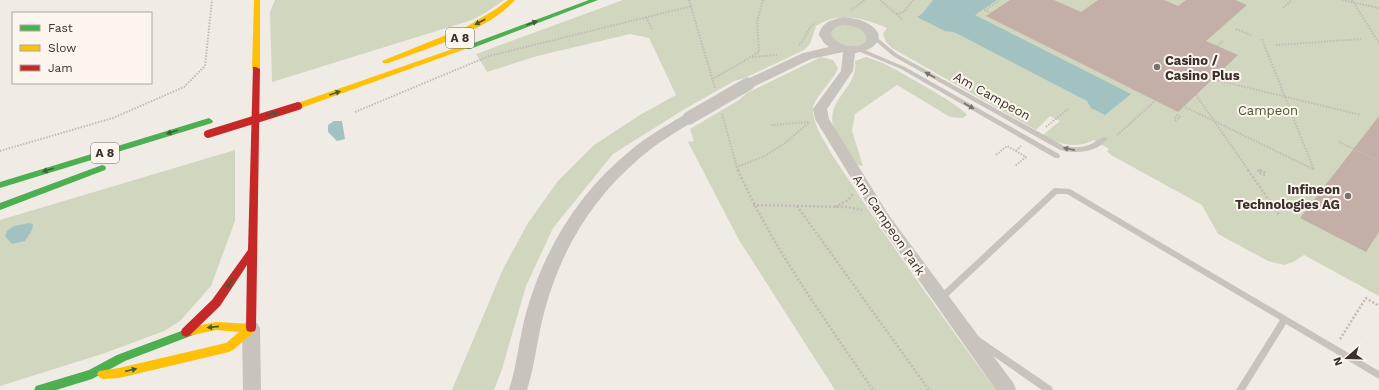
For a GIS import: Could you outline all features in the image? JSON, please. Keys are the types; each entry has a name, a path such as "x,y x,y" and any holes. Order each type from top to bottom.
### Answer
{"main road":[{"path":"92,374 119,373 229,347 251,328 257,0"},
{"name":"A 8","path":"490,27 376,65 481,21 505,8 512,0"},
{"name":"A 8","path":"205,136 298,106 442,56 595,0"},
{"path":"246,109 268,102"},
{"name":"A 8","path":"0,184 213,119"},
{"name":"A 8","path":"0,199 109,165 0,207"},
{"path":"186,332 216,303 252,251"},
{"path":"40,390 92,374 121,358 186,332 216,326 251,328"}],"street":[{"path":"518,390 525,372 535,314 547,273 561,242 597,189 637,152 689,118 748,84 807,56 868,47 873,42 874,37 871,31 859,23 843,21 830,25 824,33 825,38 830,44 850,49"},
{"path":"807,56 825,38"},
{"path":"815,121 820,109 847,71 850,49"},
{"path":"824,53 838,57 843,62 847,71"},
{"name":"Am Campeon Park","path":"815,121 860,181 883,218 1007,390"},
{"path":"251,328 252,390"}],"lane":[{"name":"Am Campeon","path":"874,37 895,54 1062,148 1082,151 1092,148 1105,139"},
{"name":"Am Campeon","path":"850,49 903,68 1057,156"},
{"path":"940,299 1055,191 1068,191 1379,375"},
{"path":"1240,390 1285,319"},
{"path":"962,329 1049,390"}],"path":[{"path":"0,151 114,118 184,86 205,66 212,0"},
{"path":"689,0 713,79 759,52 757,21 763,0"},
{"path":"846,13 865,0"},
{"path":"880,0 903,20"},
{"path":"897,14 904,12 913,0"},
{"path":"991,13 985,10 1000,0"},
{"path":"1283,8 1292,0"},
{"path":"1342,0 1353,1 1379,8"},
{"path":"1353,1 1379,43"},
{"path":"355,112 489,56 692,6"},
{"path":"646,17 652,29"},
{"path":"796,48 805,40 812,24"},
{"path":"1236,29 1251,35"},
{"path":"1276,45 1362,39"},
{"path":"1217,46 1224,40"},
{"path":"1183,106 1315,170 1262,40"},
{"path":"752,57 783,55"},
{"path":"1212,79 1361,116"},
{"path":"1196,95 1279,214"},
{"path":"1117,135 1156,100"},
{"path":"1053,122 1068,109"},
{"path":"723,119 736,167 753,205 794,274 873,390"},
{"path":"771,125 815,121"},
{"path":"736,167 763,157 815,121"},
{"path":"1339,142 1379,161"},
{"path":"996,155 1007,146 1026,157 1015,166"},
{"path":"834,207 848,200 860,181"},
{"path":"753,205 847,207 864,210 883,218"},
{"path":"797,206 929,390"},
{"path":"1334,348 1366,298 1379,306"}],"green space":[{"path":"275,0 504,0 472,20 272,82 270,12"},
{"name":"Campeon","path":"623,0 1379,0 1379,296 1304,255 1293,262 1284,265 1268,261 1218,234 1202,205 1111,155 1107,151 1109,149 1094,140 1088,143 1075,145 1068,145 1055,141 1043,135 1060,121 1050,116 1036,130 892,48 886,42 883,34 887,28 869,21 843,17 825,21 816,26 810,44 804,50 745,78 734,81 683,110 613,154 553,228 526,286 502,369 494,390 452,390 503,269 528,223 558,181 594,145 640,115 676,95 649,38 630,34 537,56 487,72 476,54"},
{"path":"844,24 850,24 866,31 867,42 862,45 849,47 831,39 830,31 833,28"},
{"path":"821,57 833,60 838,68 813,107 814,120 818,129 834,158 904,262 996,390 835,390 739,240 688,142 694,141 690,129 739,100 747,93"},
{"path":"866,57 887,65 917,82 954,104 967,115 963,118 950,117 897,85 855,114 852,131 863,166 857,165 840,139 833,125 832,116 838,100 852,78 855,70 855,61"},
{"path":"235,150 235,221 211,286 180,321 164,331 102,354 0,386 0,220"}],"water":[{"path":"933,0 997,0 975,15 1131,94 1105,115 1091,108 1087,101 954,32 945,31 917,17 922,14"},
{"path":"334,121 342,121 345,139 337,141 328,132 328,125"},
{"path":"29,223 33,224 32,230 25,241 12,244 5,236 7,231 14,226"}],"building":[{"name":"Casino / Casino Plus","path":"1010,0 1054,0 1081,12 1098,0 1164,0 1178,6 1186,0 1235,0 1247,5 1206,41 1238,55 1178,112 986,16"},
{"name":"Infineon Technologies AG","path":"1379,116 1379,232 1366,252 1300,218"}],"traffic: fast":[{"path":"467,47 595,0"},
{"path":"0,185 209,121"},
{"path":"0,207 102,168"},
{"path":"40,390 92,374 121,358 192,331"}],"traffic: slow":[{"path":"256,69 257,0"},
{"path":"386,61 452,36 484,20 512,0"},
{"path":"298,106 467,47"},
{"path":"192,331 216,326 251,328"},
{"path":"103,374 119,373 229,347 251,328"}],"traffic: jam":[{"path":"251,328 256,69"},
{"path":"208,134 298,106"},
{"path":"186,332 216,303 252,251"}],"place":[{"name":"Casino / Casino Plus","path":"1157,67"},
{"name":"Infineon Technologies AG","path":"1348,196"}]}
